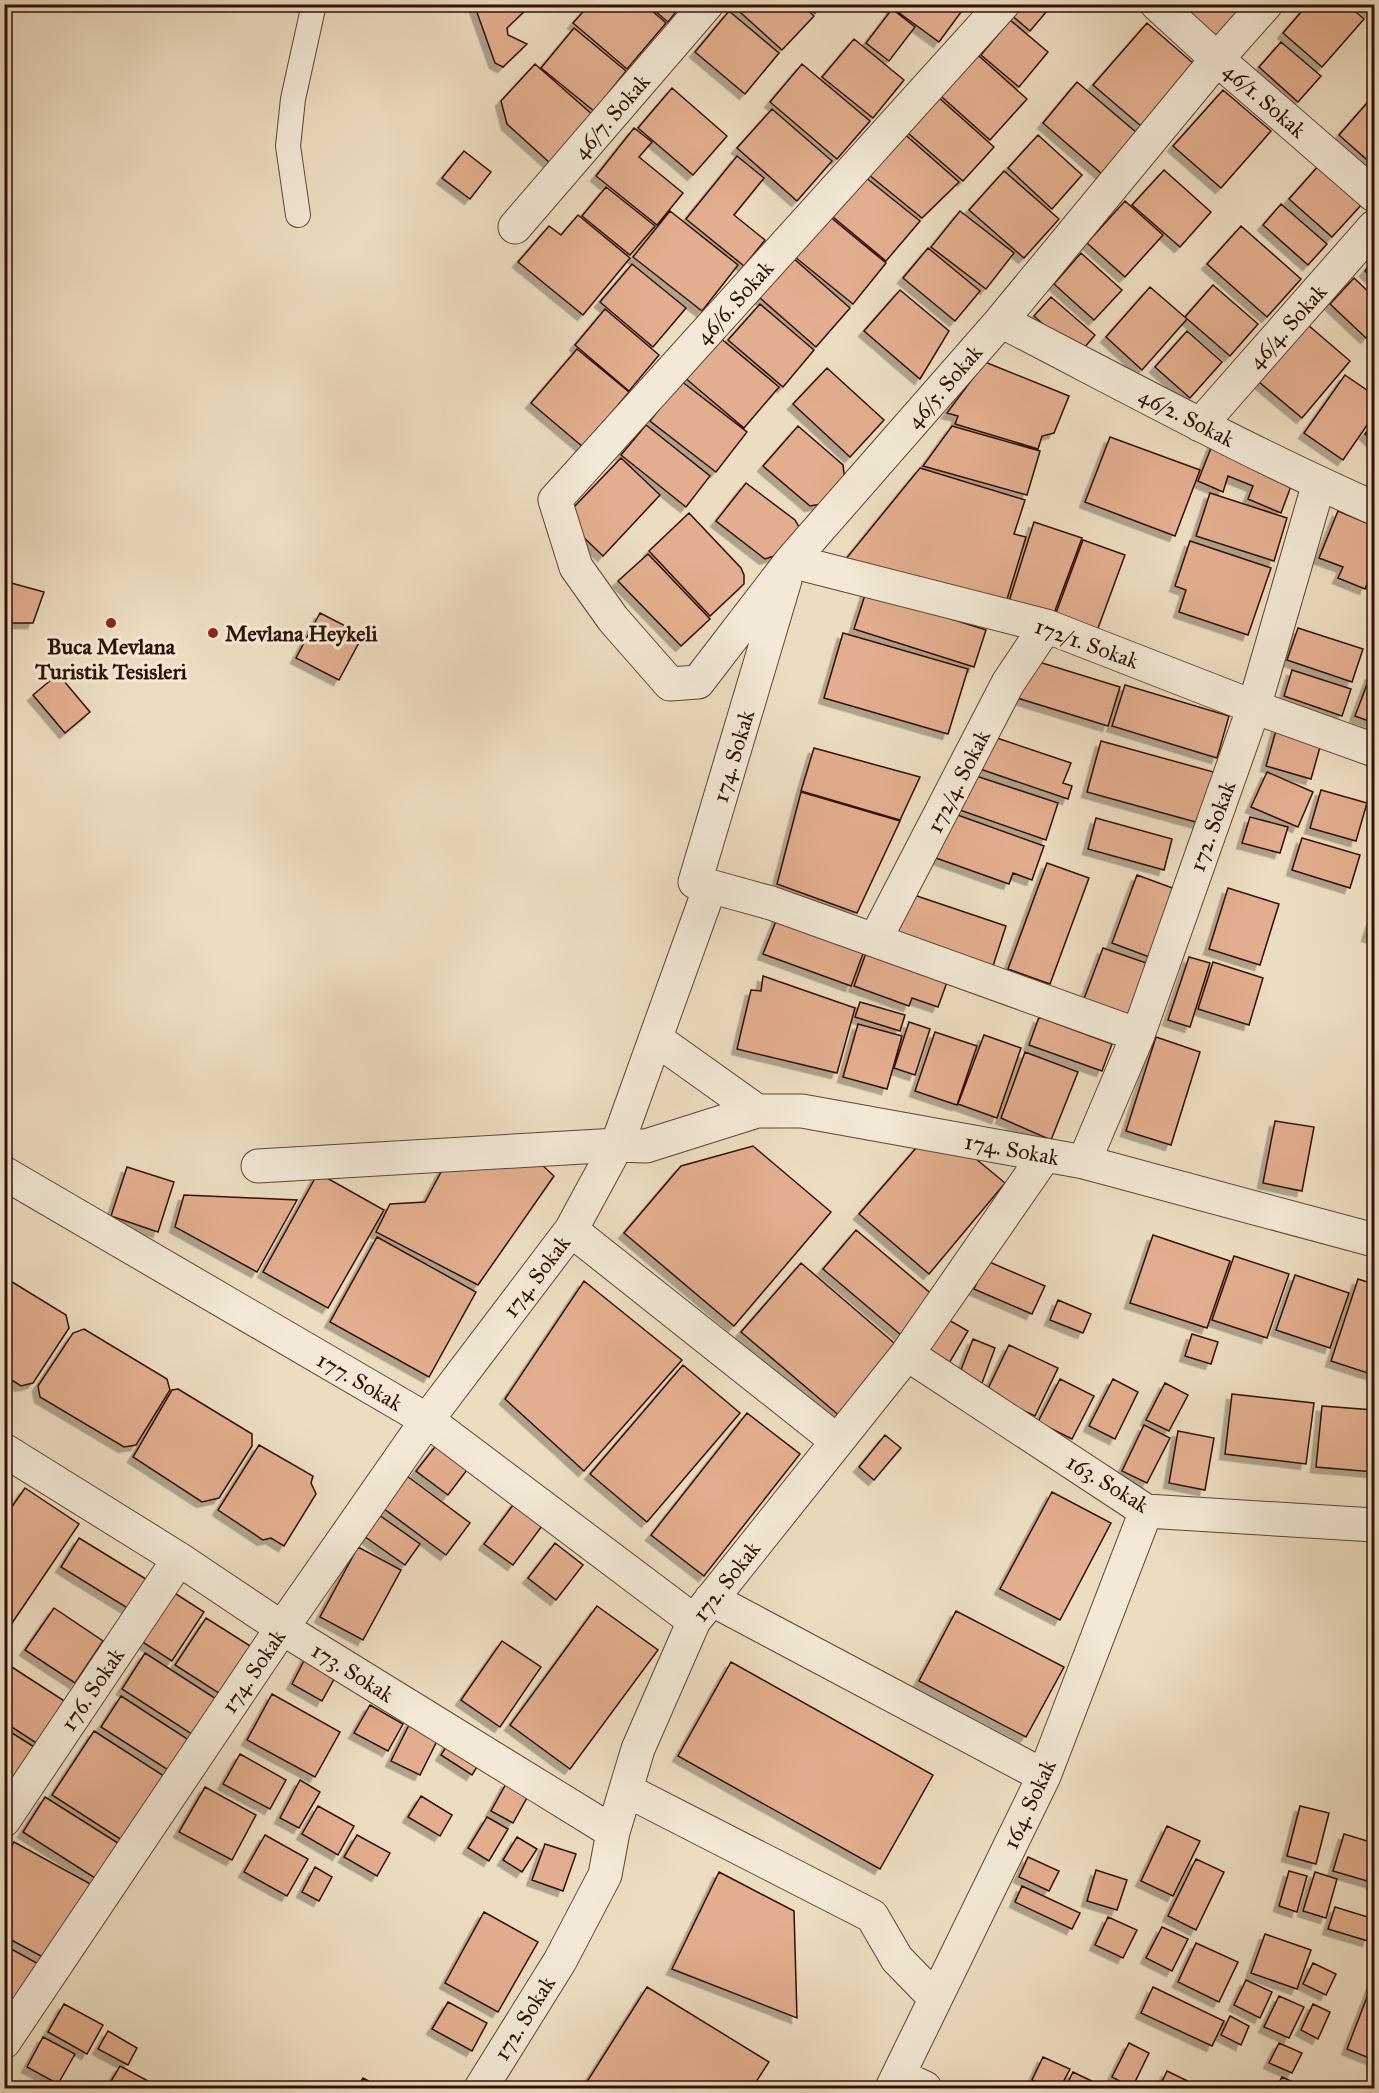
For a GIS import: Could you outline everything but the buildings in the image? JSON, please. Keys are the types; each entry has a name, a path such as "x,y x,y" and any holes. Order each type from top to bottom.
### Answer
{"street":[{"name":"46/7. Sokak","path":"515,227 707,4"},
{"name":"46/6. Sokak","path":"613,619 576,567 555,500 1003,4"},
{"name":"46/1. Sokak","path":"1157,4 1374,195"},
{"name":"46/5. Sokak","path":"613,619 670,684 698,682 791,561 1001,321 1217,59 1266,4"},
{"name":"46/4. Sokak","path":"1200,424 1374,227"},
{"name":"46/2. Sokak","path":"1001,321 1200,424 1318,483 1374,508"},
{"name":"172. Sokak","path":"1084,1162 1138,1035 1254,707 1318,483"},
{"name":"172/1. Sokak","path":"791,561 1046,626 1254,707 1374,750"},
{"name":"174. Sokak","path":"710,887 695,882 791,561"},
{"name":"172/4. Sokak","path":"875,940 1008,683 1046,626"},
{"path":"258,1166 617,1145 710,887 771,903 1138,1035"},
{"path":"656,1039 757,1111"},
{"name":"174. Sokak","path":"4,2043 282,1628 427,1420 571,1230 617,1145 646,1146 757,1111 802,1111 1084,1162 1374,1240"},
{"name":"172. Sokak","path":"481,2088 560,1961 605,1875 613,1833 638,1749 702,1610 907,1354 1045,1155"},
{"name":"177. Sokak","path":"4,1173 427,1420 702,1610 1044,1776"},
{"path":"571,1230 837,1441"},
{"name":"163. Sokak","path":"907,1354 1146,1511 1374,1525"},
{"name":"173. Sokak","path":"4,1450 179,1559 282,1628 613,1833"},
{"name":"164. Sokak","path":"905,2084 935,1998 1044,1776 1146,1511"},
{"name":"176. Sokak","path":"4,1820 179,1559"},
{"path":"626,1790 872,1916 897,1959 935,1998"}],"lane":[{"path":"298,214 288,146 293,99 314,4"}],"place":[{"name":"Buca Mevlana Turistik Tesisleri","path":"111,623"},
{"name":"Mevlana Heykeli","path":"213,633"}]}
